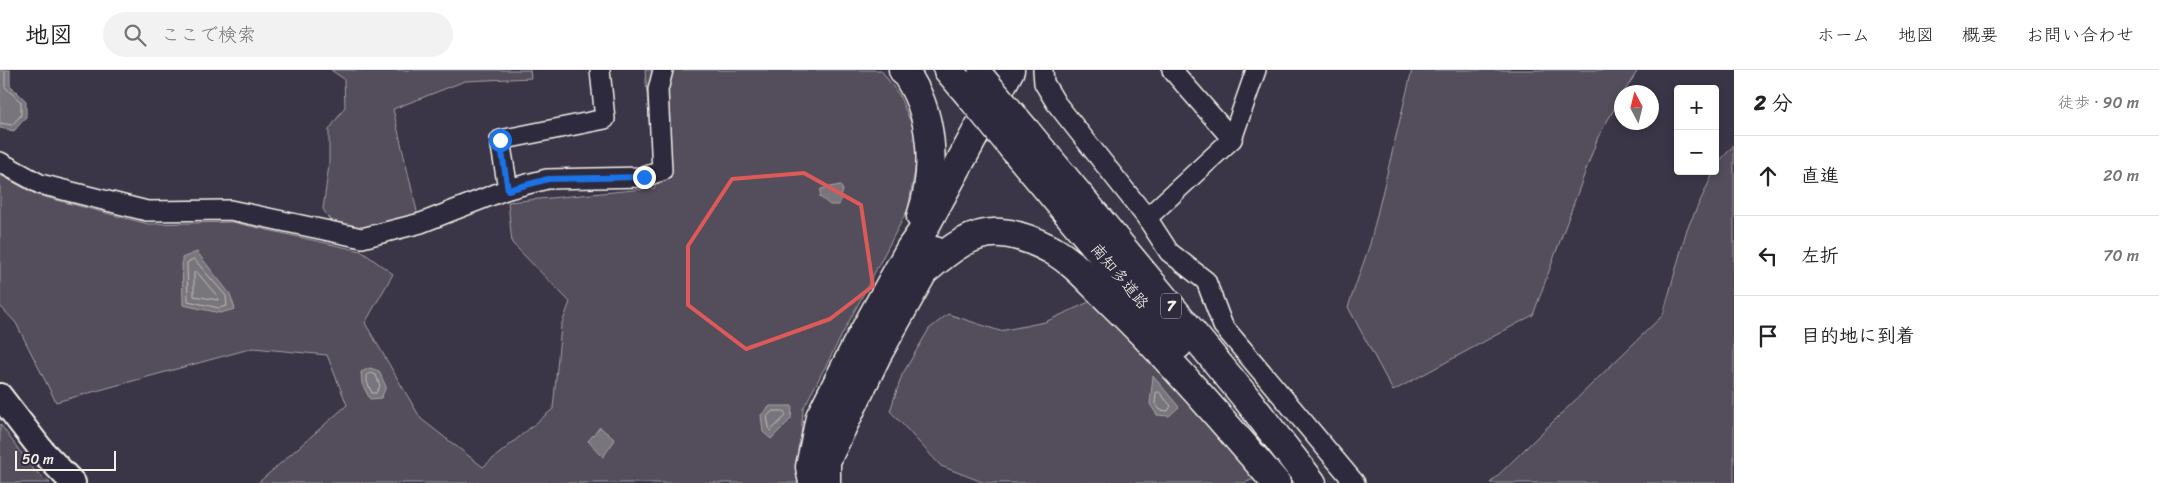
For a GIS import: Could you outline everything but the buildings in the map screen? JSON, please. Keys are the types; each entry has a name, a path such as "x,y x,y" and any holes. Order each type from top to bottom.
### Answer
{"highway":[{"path":"826,483 826,461 877,355 919,258 931,155 928,125 918,97 903,70"},
{"name":"南知多道路","path":"948,70 979,79 1114,237 1247,399 1312,483"},
{"path":"919,258 922,232 1010,70"},
{"path":"813,483 810,467 820,417 919,258 981,148 1022,70"},
{"name":"南知多道路","path":"1022,131 1291,483"},
{"path":"919,258 950,249 972,236 1001,233 1024,238 1052,250 1078,270 1140,330 1276,483"}],"main road":[{"path":"0,396 43,452 73,483"}],"street":[{"path":"508,190 500,140 605,119 600,70"},
{"path":"0,162 40,184 147,210 230,210 362,238 421,223 508,190 548,179 644,177 662,171 658,90 663,70"},
{"path":"1043,70 1044,83 1056,103 1147,218 1169,252 1206,281 1223,326 1355,483"},
{"path":"1172,70 1232,139"},
{"path":"1147,218 1232,139 1256,70"}],"highlighted area":[{"path":"804,173 861,205 873,286 830,319 746,349 688,305 688,246 732,179"}],"shaded area":[{"path":"331,70 530,70 531,78 465,81 393,109 418,216 366,230 335,228 323,209 329,165 329,130 345,107 344,79"},
{"path":"645,70 881,70 899,95 915,132 916,164 908,209 803,409 799,465 802,483 258,483 347,405 327,355 253,348 56,402 16,323 0,306 0,175 37,195 148,224 232,222 361,251 393,274 365,323 421,419 483,467 553,409 561,326 570,302 512,243 508,202 655,188"},
{"path":"1412,70 1638,70 1628,85 1614,85 1614,109 1598,137 1533,315 1393,391 1348,307 1370,244"},
{"path":"1734,145 1734,483 1490,483 1663,315 1687,229 1712,175 1719,175 1719,162"},
{"path":"1089,302 1112,311 1254,479 1244,483 985,483 941,466 890,411 902,375 929,329 948,314 1000,331 1045,322"},
{"path":"0,424 33,469 50,483 0,483"}],"water":[{"path":"0,70 10,70 10,85 26,101 26,117 14,131 0,128"},
{"path":"840,185 843,190 839,205 830,205 820,197 821,189"},
{"path":"197,252 230,294 235,309 220,313 183,305 182,258"},
{"path":"370,368 379,371 386,387 381,398 370,399 362,384 361,372"},
{"path":"1153,376 1179,407 1169,416 1157,415 1150,404"},
{"path":"770,406 792,406 791,419 771,439 763,432 761,415"},
{"path":"600,427 615,440 603,457 588,441"}],"route":[{"path":"500,140 508,190 548,179 644,177"}]}
